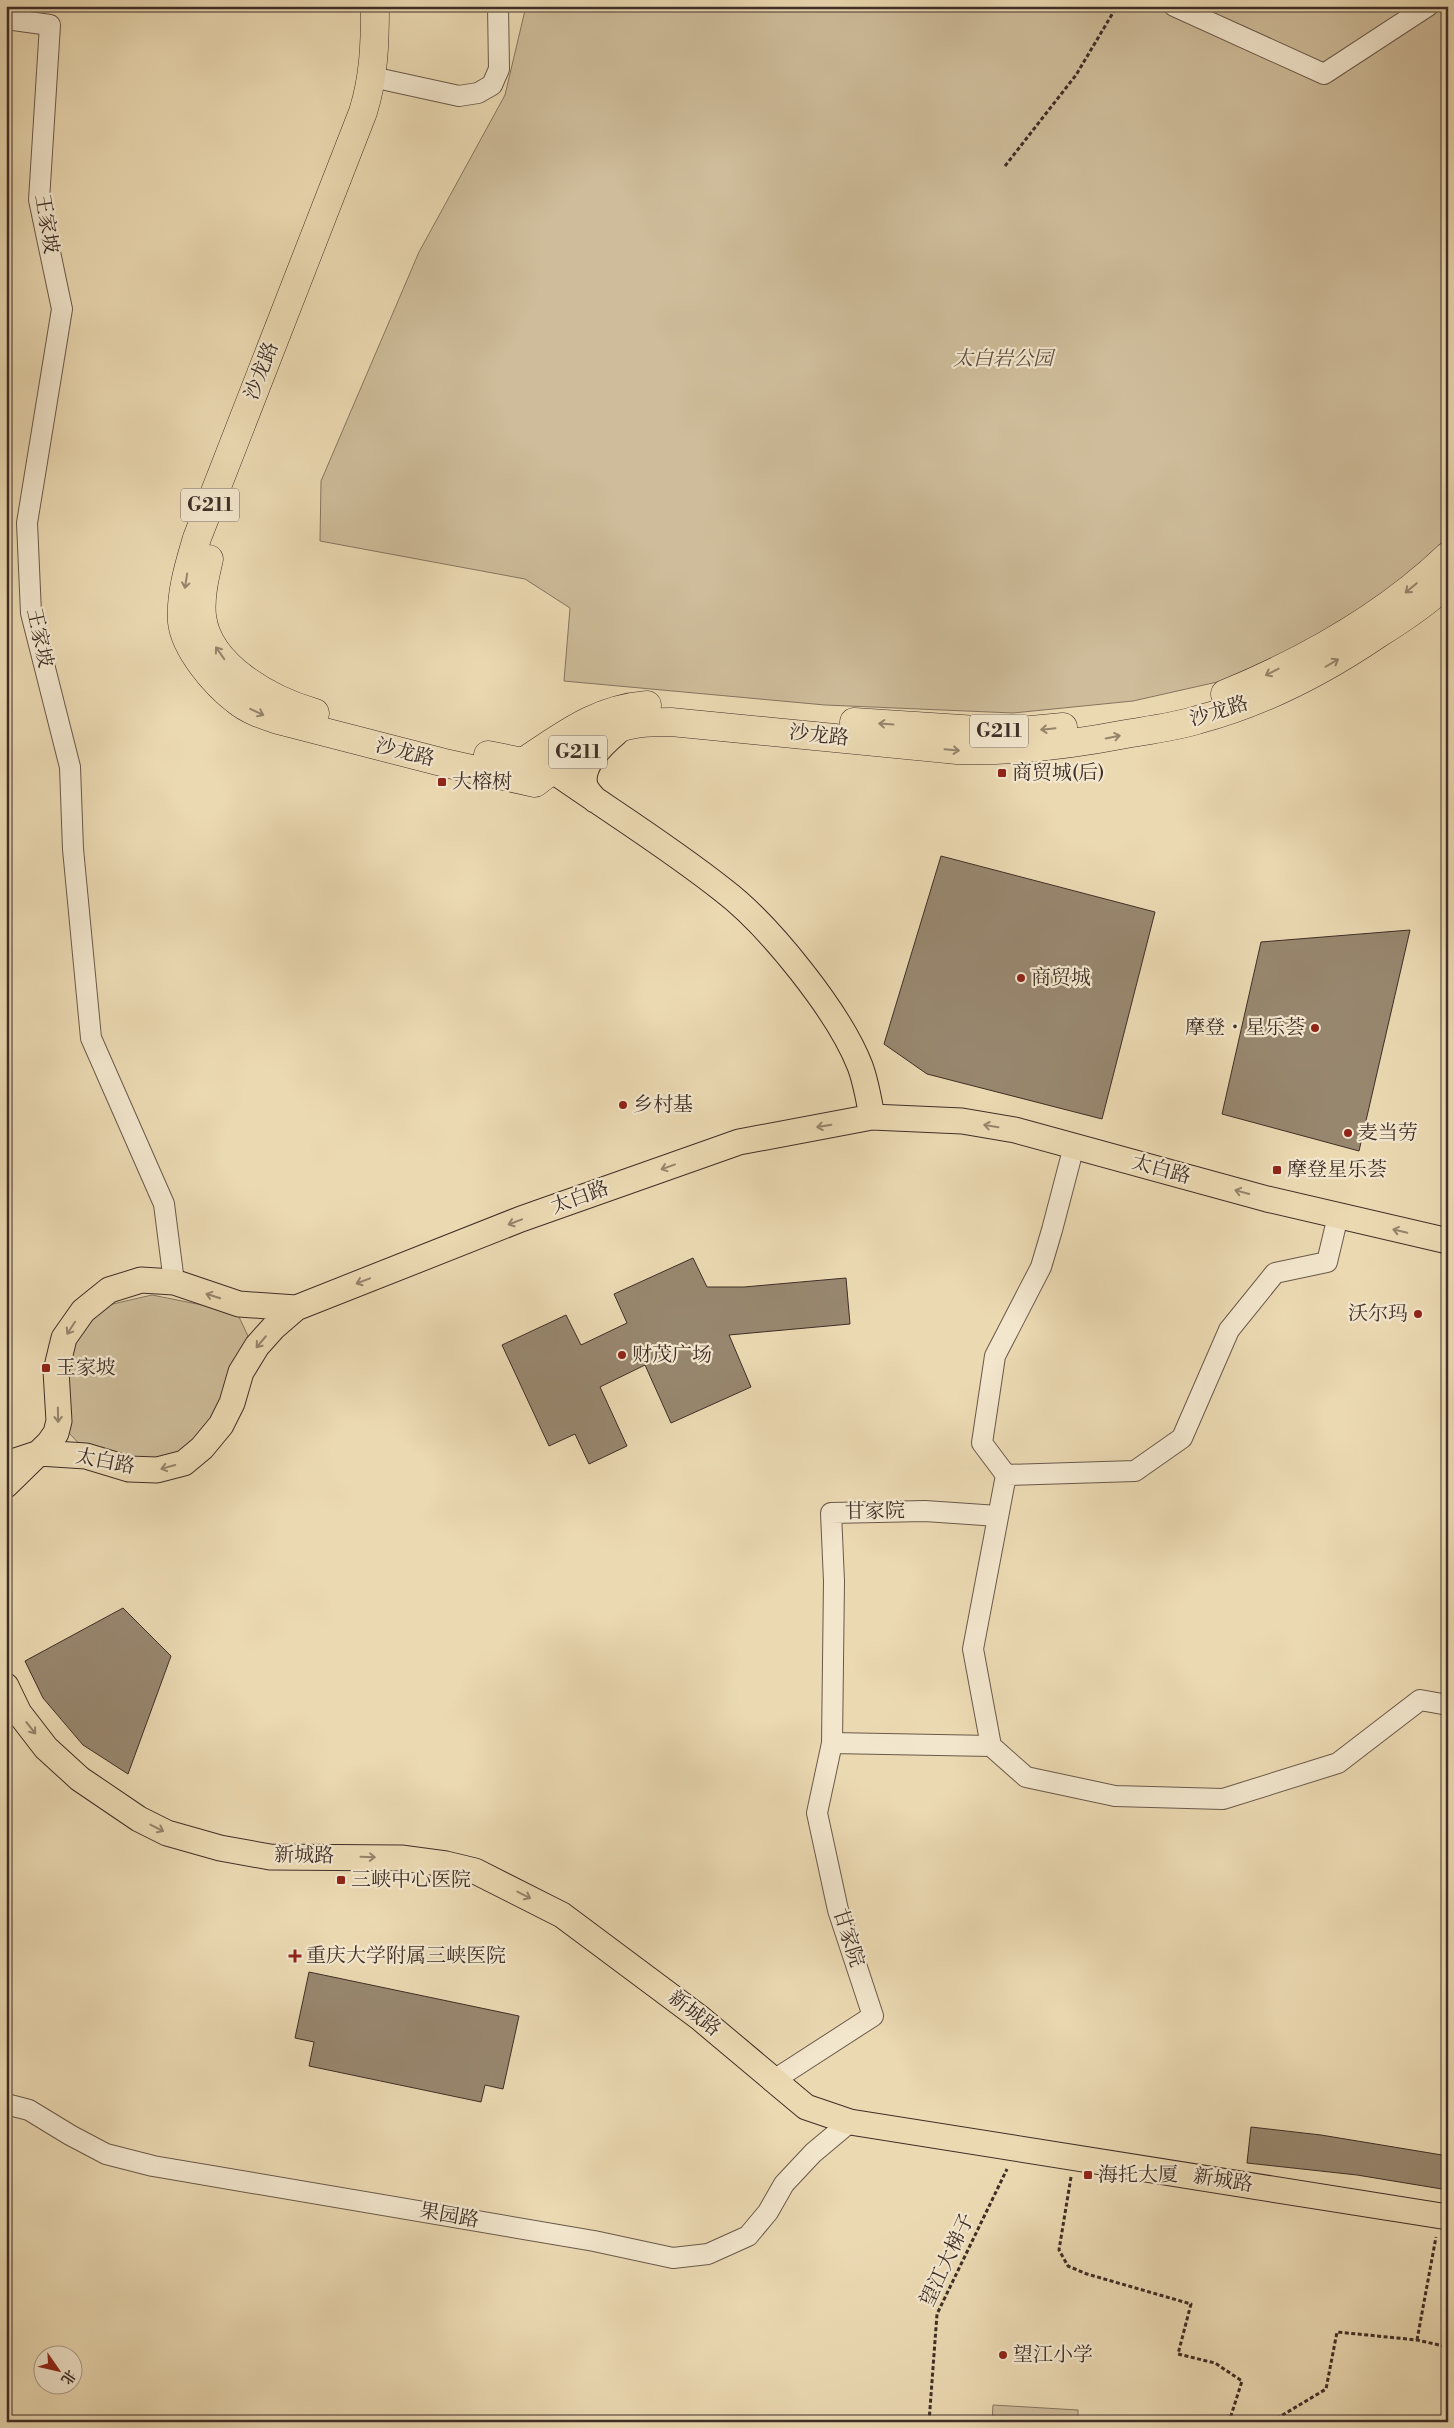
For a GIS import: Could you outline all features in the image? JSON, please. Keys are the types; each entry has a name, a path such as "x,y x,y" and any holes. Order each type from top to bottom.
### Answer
{"highway":[{"name":"沙龙路","path":"375,6 380,79 379,114 218,526 204,582 202,616 210,639 224,659 243,678 290,705 536,772 625,726 672,722 956,750 1003,752 1084,743 1196,721 1240,707 1278,692 1361,646 1421,604 1448,582"},
{"name":"沙龙路","path":"380,79 391,6"},
{"name":"沙龙路","path":"536,772 577,726 615,709 645,705 672,704 828,720 1008,732 1075,726 1186,704 1225,694 1255,681 1346,632 1401,597 1448,556"}],"main road":[{"path":"595,800 586,787 584,778 587,767 608,740 625,726"},
{"path":"536,772 595,800 725,890 766,930 808,982 848,1042 860,1066 872,1117"},
{"name":"太白路","path":"6,1464 39,1453 86,1456 130,1469 157,1470 184,1462 202,1448 220,1425 232,1403 241,1372 257,1346 274,1327 296,1308 521,1219 739,1142 872,1117 962,1121 1015,1130 1268,1199 1448,1241"},
{"name":"太白路","path":"6,1485 39,1453 56,1433 60,1420 56,1371 64,1338 83,1310 109,1290 141,1280 174,1282 239,1304 296,1308"},
{"name":"新城路","path":"6,1686 19,1713 46,1748 80,1780 139,1819 166,1833 220,1848 270,1857 401,1858 446,1864 475,1871 562,1915 700,2018 806,2107 850,2122 1074,2157 1442,2224"}],"street":[{"path":"380,79 459,96 478,93 492,86 499,69 498,6"},
{"path":"1174,6 1324,74 1428,6"},
{"name":"王家坡","path":"6,19 50,25 39,200 62,310 27,523 31,613 70,767 73,849 91,1038 164,1204 174,1282"},
{"path":"1074,1146 1052,1230 1040,1267 995,1356 982,1443 1006,1475 973,1649 991,1746 1026,1777 1115,1796 1223,1799 1338,1763 1420,1700 1448,1705"},
{"path":"1006,1475 1135,1471 1182,1438 1229,1330 1275,1273 1327,1262 1338,1216"},
{"name":"甘家院","path":"774,2080 874,2016 838,1910 818,1814 832,1743 834,1581 831,1513 924,1511 998,1516"},
{"path":"832,1743 991,1746"},
{"name":"果园路","path":"6,2104 28,2110 106,2154 153,2166 594,2241 673,2258 708,2254 748,2236 768,2212 784,2184 813,2153 850,2122"}],"path":[{"path":"1005,166 1076,75 1117,6"},
{"name":"望江大梯子","path":"928,2422 937,2314 1018,2148"},
{"path":"1074,2157 1059,2250 1068,2266 1087,2274 1191,2304 1178,2354 1215,2364 1242,2381 1229,2422"},
{"path":"1417,2340 1442,2224"},
{"path":"1271,2422 1326,2389 1337,2332 1417,2340 1448,2347"}],"green space":[{"name":"太白岩公园","path":"526,6 1448,6 1448,541 1380,596 1303,643 1235,678 1133,701 1013,713 825,705 564,681 570,608 525,579 320,541 321,481 419,252 505,95"},
{"path":"152,1295 202,1305 239,1317 248,1336 232,1370 212,1426 184,1454 152,1466 86,1451 69,1433 64,1392 71,1342 104,1306"},
{"path":"993,2405 1078,2410 1078,2422 992,2422"}],"building":[{"name":"商贸城","path":"941,856 1155,912 1102,1119 927,1074 884,1044"},
{"name":"摩登・星乐荟","path":"1410,930 1359,1151 1222,1114 1261,942"},
{"name":"财茂广场","path":"693,1258 707,1287 744,1287 846,1278 850,1324 729,1335 751,1387 671,1423 645,1365 600,1387 627,1446 589,1464 575,1434 549,1446 502,1345 566,1315 581,1345 627,1323 614,1294"},
{"path":"123,1608 171,1656 128,1774 83,1745 43,1698 25,1661"},
{"path":"309,1972 519,2016 503,2089 485,2085 481,2102 309,2066 314,2042 295,2038"},
{"path":"1251,2127 1321,2135 1448,2156 1448,2190 1357,2175 1247,2163"}],"place":[{"name":"商贸城(后)","path":"1002,773"},
{"name":"大榕树","path":"442,782"},
{"name":"商贸城","path":"1021,978"},
{"name":"摩登・星乐荟","path":"1315,1028"},
{"name":"乡村基","path":"623,1105"},
{"name":"麦当劳","path":"1348,1133"},
{"name":"摩登星乐荟","path":"1277,1170"},
{"name":"沃尔玛","path":"1418,1314"},
{"name":"财茂广场","path":"622,1355"},
{"name":"王家坡","path":"46,1368"},
{"name":"三峡中心医院","path":"341,1880"},
{"name":"重庆大学附属三峡医院","path":"295,1956"},
{"name":"海托大厦","path":"1088,2175"},
{"name":"望江小学","path":"1003,2355"}]}
